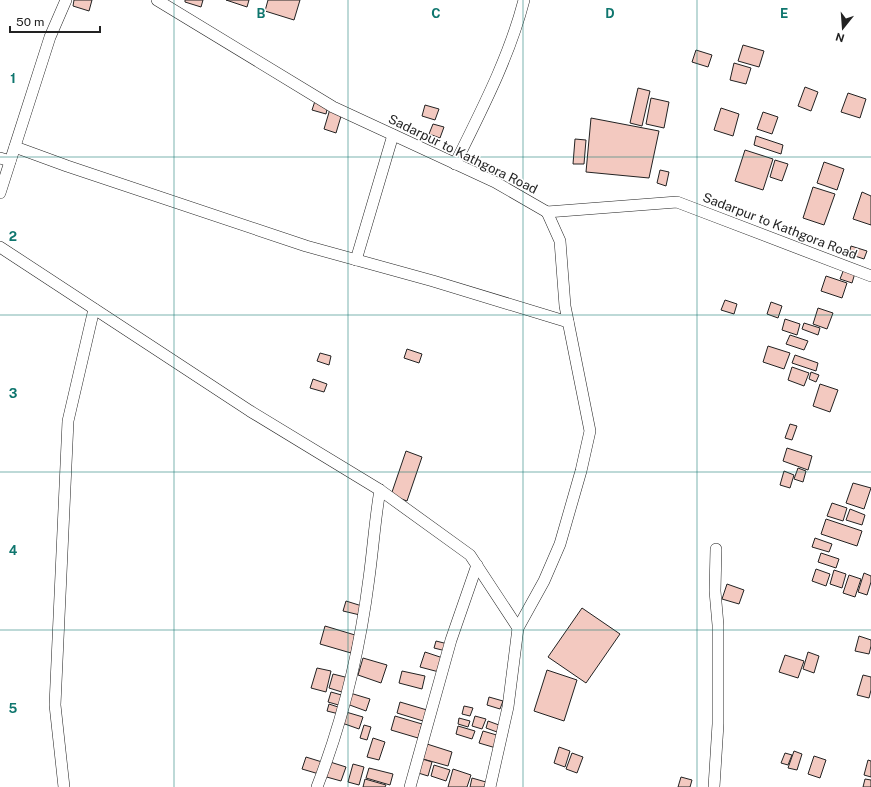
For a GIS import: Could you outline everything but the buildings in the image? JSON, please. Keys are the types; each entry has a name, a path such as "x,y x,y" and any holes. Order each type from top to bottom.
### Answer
{"street":[{"path":"0,193 5,159 15,147 50,37 66,0"},
{"name":"Sadarpur to Kathgora Road","path":"157,0 333,107 495,182 547,212 677,202 871,276"},
{"path":"455,164 495,81 517,28 524,0"},
{"path":"356,260 393,135"},
{"path":"15,147 67,166 306,246 433,281 568,322"},
{"path":"490,787 508,707 518,628 544,582 560,544 581,471 590,431 565,306 560,241 547,212"},
{"path":"0,248 250,411 380,490 470,555 518,628"},
{"path":"64,787 55,705 68,421 94,309"},
{"path":"317,787 337,729 350,682 362,626 380,490"},
{"path":"714,787 718,724 718,632 714,591 716,550"},
{"path":"410,787 451,640 477,565"}]}
